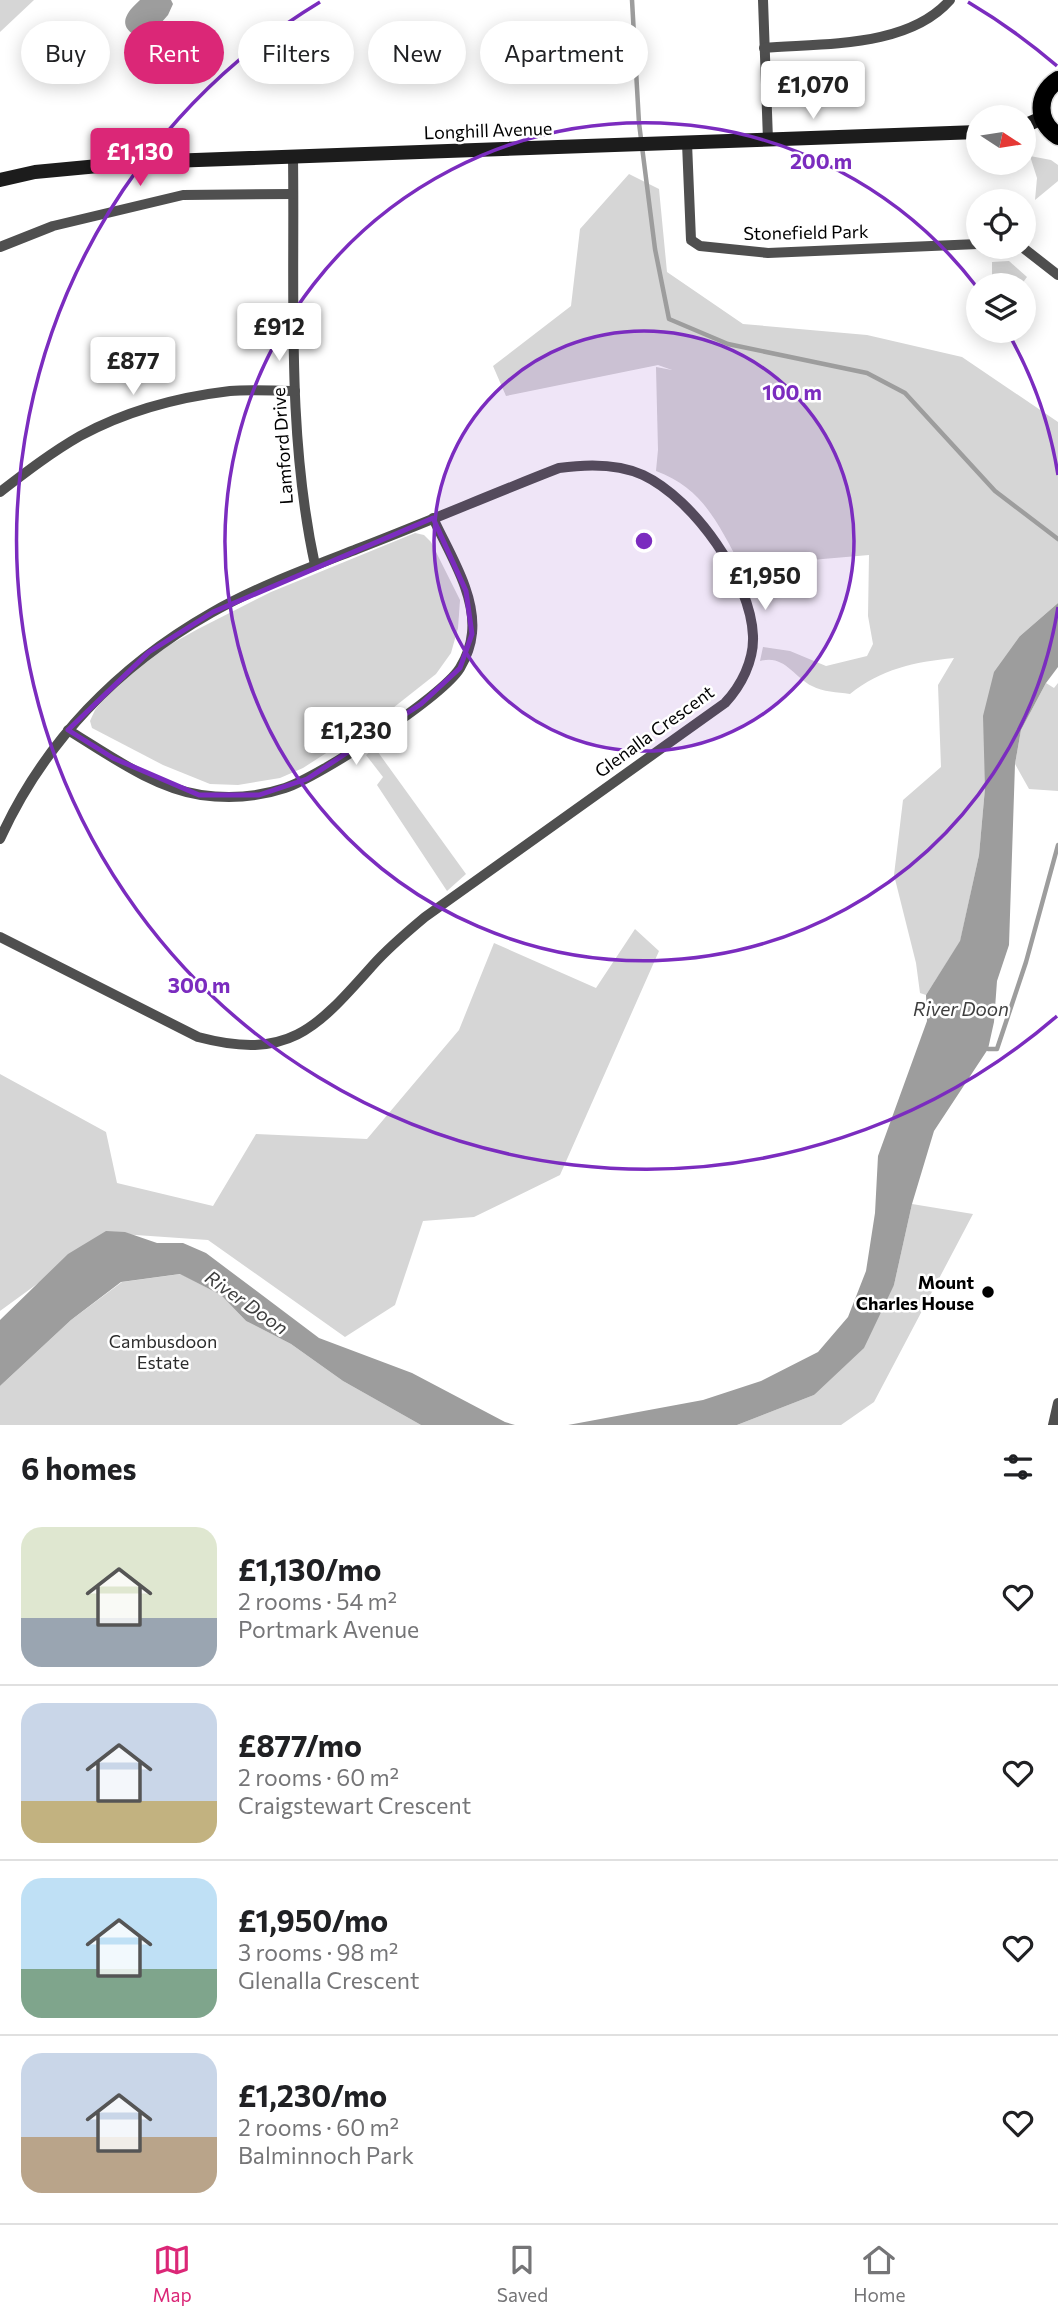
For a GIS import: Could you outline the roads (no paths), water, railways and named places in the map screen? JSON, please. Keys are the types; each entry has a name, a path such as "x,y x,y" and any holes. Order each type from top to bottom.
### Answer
{"main road":[{"path":"1058,80 1041,101 1042,118 1058,136"}],"street":[{"path":"763,0 768,140"},
{"path":"764,48 887,37 928,20 950,0"},
{"path":"1036,121 1042,118"},
{"name":"Longhill Avenue","path":"0,180 36,172 141,162 966,132"},
{"name":"Stonefield Park","path":"687,143 691,240 700,246 768,253 966,245"},
{"name":"Lamford Drive","path":"293,157 295,391 302,488 314,565"},
{"path":"0,247 53,226 183,195 293,194"},
{"path":"1036,258 1058,275"},
{"path":"0,492 43,459 81,435 133,413 175,401 232,391 295,391"},
{"name":"Glenalla Crescent","path":"0,839 32,779 68,730 113,681 149,652 213,611 314,565 559,468 589,464 620,468 642,475 674,495 696,516 712,537 747,605 753,639 743,677 735,692 724,703 416,925 374,963 325,1017 289,1039 245,1045 198,1037 0,937"},
{"path":"68,730 142,773 199,795 230,798 259,795 307,779 421,704 460,668 472,634 471,611 466,591 433,518"},
{"path":"1053,1425 1058,1403"}],"water":[{"path":"140,0 171,0 173,4 163,21 125,21"},
{"name":"River Doon","path":"1058,603 1058,667 1046,683 1021,730 1015,764 1009,945 997,981 994,1022 988,1049 934,1131 912,1204 894,1285 864,1348 814,1395 737,1425 568,1425 703,1400 761,1381 818,1352 848,1317 866,1271 875,1213 878,1156 927,1021 926,995 960,941 979,855 985,788 983,716 994,672 1020,636"},
{"name":"River Doon","path":"106,1231 125,1232 157,1243 183,1243 206,1253 319,1338 412,1373 515,1425 421,1425 343,1381 291,1344 246,1321 221,1295 180,1274 121,1282 71,1320 0,1386 0,1320 68,1254"}],"waterway":[{"path":"632,0 639,123 655,249 669,319 728,344 867,373 905,393 995,491 1058,539"},
{"path":"988,1049 997,1049 1026,962 1058,845"}],"place":[{"name":"Mount Charles House","path":"988,1292"}],"park label":[{"name":"Cambusdoon Estate","path":"163,1351"}]}
